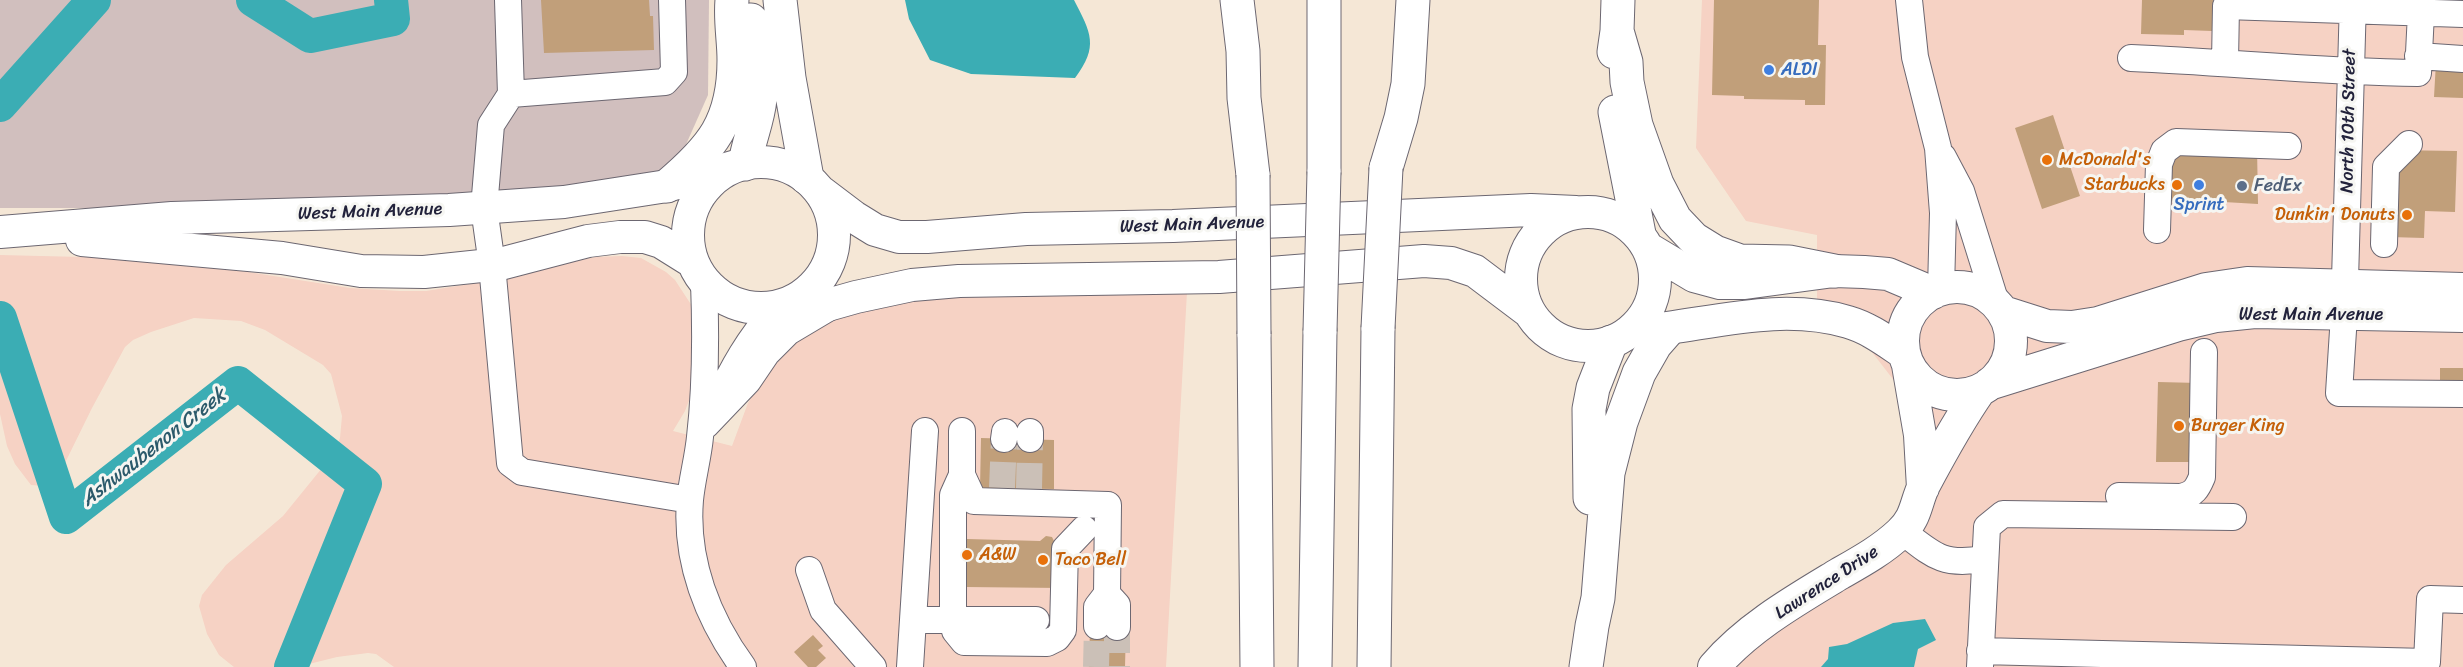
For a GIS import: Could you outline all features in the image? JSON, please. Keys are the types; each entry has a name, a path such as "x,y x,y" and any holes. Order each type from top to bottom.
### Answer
{"highway":[{"path":"667,186 698,160 721,126 728,110 734,61 732,0"},
{"path":"740,165 758,114 760,97 750,0"},
{"path":"780,0 789,78 814,184"},
{"path":"1237,0 1243,51 1244,99 1253,175"},
{"path":"1257,667 1253,175 1259,93 1258,0"},
{"path":"1315,667 1324,171 1324,0"},
{"path":"1374,667 1378,328 1394,0"},
{"path":"1386,168 1401,118 1408,84 1413,0"},
{"path":"1618,16 1612,62 1613,100 1624,169 1644,241"},
{"path":"1618,16 1627,82 1636,125 1657,184 1676,219 1694,239 1715,252 1740,261 1789,262 1834,271"},
{"path":"1586,667 1598,598 1608,473 1621,422 1640,373 1655,345 1669,329"},
{"path":"1592,626 1589,598 1589,409 1593,388 1618,339"}],"main road":[{"path":"778,307 803,296 820,280 831,260 836,236 832,213 814,184 788,167 767,162 740,165 715,178 700,195 690,217 687,240 698,272 718,295 736,305 756,309 778,307 810,310 912,285 958,281 1219,278 1424,261 1452,263 1475,272 1528,311 1540,326 1555,338 1573,345 1593,346 1618,339 1755,314 1817,316 1849,322 1870,330 1906,359 1923,383 1944,394 1956,395 1984,387 1998,376 2009,357 2011,334 1999,308 1976,290 1953,287 1937,291 1923,299 1908,318 1902,341 1906,359"},
{"name":"West Main Avenue","path":"0,232 172,218 484,208 564,202 667,186 740,165"},
{"name":"West Main Avenue","path":"814,184 854,217 875,230 899,237 927,237 1026,228 1173,226 1532,210 1576,212"},
{"path":"1528,311 1521,291 1521,270 1527,249 1539,232 1556,219 1576,212 1599,212 1621,219 1644,241 1694,276 1720,283 1745,283 1834,271 1888,274 1937,291"},
{"name":"West Main Avenue","path":"0,232 282,258 361,271 424,272 492,265 588,241 645,237 661,242 698,272"},
{"path":"1618,339 1640,322 1650,306 1656,287 1655,267 1644,241"},
{"name":"West Main Avenue","path":"1999,308 2047,326 2072,327 2098,323 2216,287 2247,283 2463,289"},
{"name":"West Main Avenue","path":"1984,387 2178,325 2216,316 2255,312 2463,316"},
{"name":"Lawrence Drive","path":"1906,359 1920,435 1923,488"},
{"name":"Lawrence Drive","path":"1714,667 1751,633 1793,603 1866,559 1902,531 1916,512 1923,488 1960,418 1984,387"}],"street":[{"path":"508,0 512,94 491,125 484,208 492,265 510,463 522,472 690,500"},
{"path":"512,94 665,82 674,72 672,0"},
{"path":"1909,0 1915,57 1938,148 1943,213 1937,291"},
{"path":"2225,62 2226,6 2353,5 2421,13 2463,14"},
{"name":"North 10th Street","path":"2353,5 2344,315 2339,393 2463,394"},
{"path":"2131,58 2418,74 2421,13"},
{"path":"2418,56 2463,58"},
{"path":"2157,231 2159,164 2164,151 2176,142 2288,146"},
{"path":"2384,244 2386,167 2409,144"},
{"path":"1938,148 1961,191 1975,243 1999,308"},
{"path":"698,272 706,336 703,432 690,500 691,543 703,592 718,629 743,667"},
{"path":"703,432 748,381 767,353 788,332 836,304"},
{"path":"703,432 734,365 754,333 778,307"},
{"path":"2119,496 2181,497 2191,495 2198,487 2202,477 2204,352"},
{"path":"910,667 925,431"},
{"path":"962,431 962,475 953,495 953,620 955,631 964,642 1047,643 1057,638 1063,630 1065,549 1084,529"},
{"path":"962,475 974,501 1002,495 1108,504 1107,594 1117,605 1107,626"},
{"path":"2233,517 2003,514 1987,526 1983,559 1980,659 2427,662 2430,599 2463,600"},
{"path":"1902,531 1943,560 1961,563 1983,559"},
{"path":"809,570 823,610 873,667"},
{"path":"912,620 1036,620"}],"shaded area":[{"path":"0,0 709,0 708,95 676,167 655,174 543,190 134,208 0,208"},
{"path":"1702,0 2463,0 2463,667 1714,667 1839,574 1923,487 1899,387 1868,347 1817,316 1817,235 1746,221 1696,148"},
{"path":"0,255 165,259 350,288 400,291 426,291 482,282 595,257 641,258 666,272 675,280 692,306 693,390 685,411 673,431 732,446 748,403 766,370 802,333 844,315 889,304 936,297 1004,293 1187,292 1166,667 394,667 376,654 368,653 337,657 297,667 234,667 219,655 207,634 199,606 202,595 226,565 283,516 335,452 340,438 342,416 331,374 323,365 265,330 241,321 194,318 151,332 133,340 125,347 62,469 45,486 31,485 15,464 7,446 0,414"}],"water":[{"path":"905,0 1074,0 1088,31 1090,48 1083,67 1075,78 971,74 930,60 909,19"},
{"path":"1925,619 1936,640 1918,649 1914,667 1821,667 1828,659 1829,647 1847,644 1893,623"}],"building":[{"path":"541,0 649,0 650,16 653,16 654,50 544,53"},
{"name":"ALDI","path":"1714,0 1819,0 1818,45 1826,45 1825,105 1805,105 1805,100 1744,99 1744,96 1712,95"},
{"path":"2142,0 2213,0 2212,31 2184,30 2184,35 2141,34"},
{"path":"2436,62 2463,63 2463,98 2434,97"},
{"path":"2053,115 2080,196 2042,209 2015,128"},
{"path":"2257,147 2258,204 2190,200 2190,202 2165,201 2169,152"},
{"path":"2392,150 2457,151 2455,212 2425,211 2424,238 2390,237"},
{"path":"2440,368 2463,368 2463,390 2440,390"},
{"path":"2158,382 2199,383 2197,462 2156,462"},
{"path":"981,438 1054,440 1054,489 980,488"},
{"path":"1046,536 1052,537 1054,541 1062,541 1061,588 966,587 966,568 963,568 963,559 966,559 967,539 1040,541"},
{"path":"1090,626 1126,626 1125,667 1089,667"},
{"path":"813,635 823,646 818,650 826,658 816,667 808,667 794,652"}],"waterway":[{"name":"Ashwaubenon Creek","path":"0,105 94,0"},
{"name":"Ashwaubenon Creek","path":"253,0 310,36 393,19 391,0"},
{"name":"Ashwaubenon Creek","path":"0,318 66,517 238,383 365,484 291,667"}],"tunnel":[{"path":"1002,488 1004,439"},
{"path":"1029,489 1030,439"},
{"path":"1096,667 1097,626"},
{"path":"1117,627 1117,667"}],"place":[{"name":"ALDI","path":"1769,70"},
{"name":"McDonald's","path":"2047,160"},
{"name":"Starbucks","path":"2177,185"},
{"name":"Sprint","path":"2199,185"},
{"name":"FedEx","path":"2242,186"},
{"name":"Dunkin' Donuts","path":"2407,215"},
{"name":"Burger King","path":"2179,426"},
{"name":"A&W","path":"967,555"},
{"name":"Taco Bell","path":"1043,560"}]}
